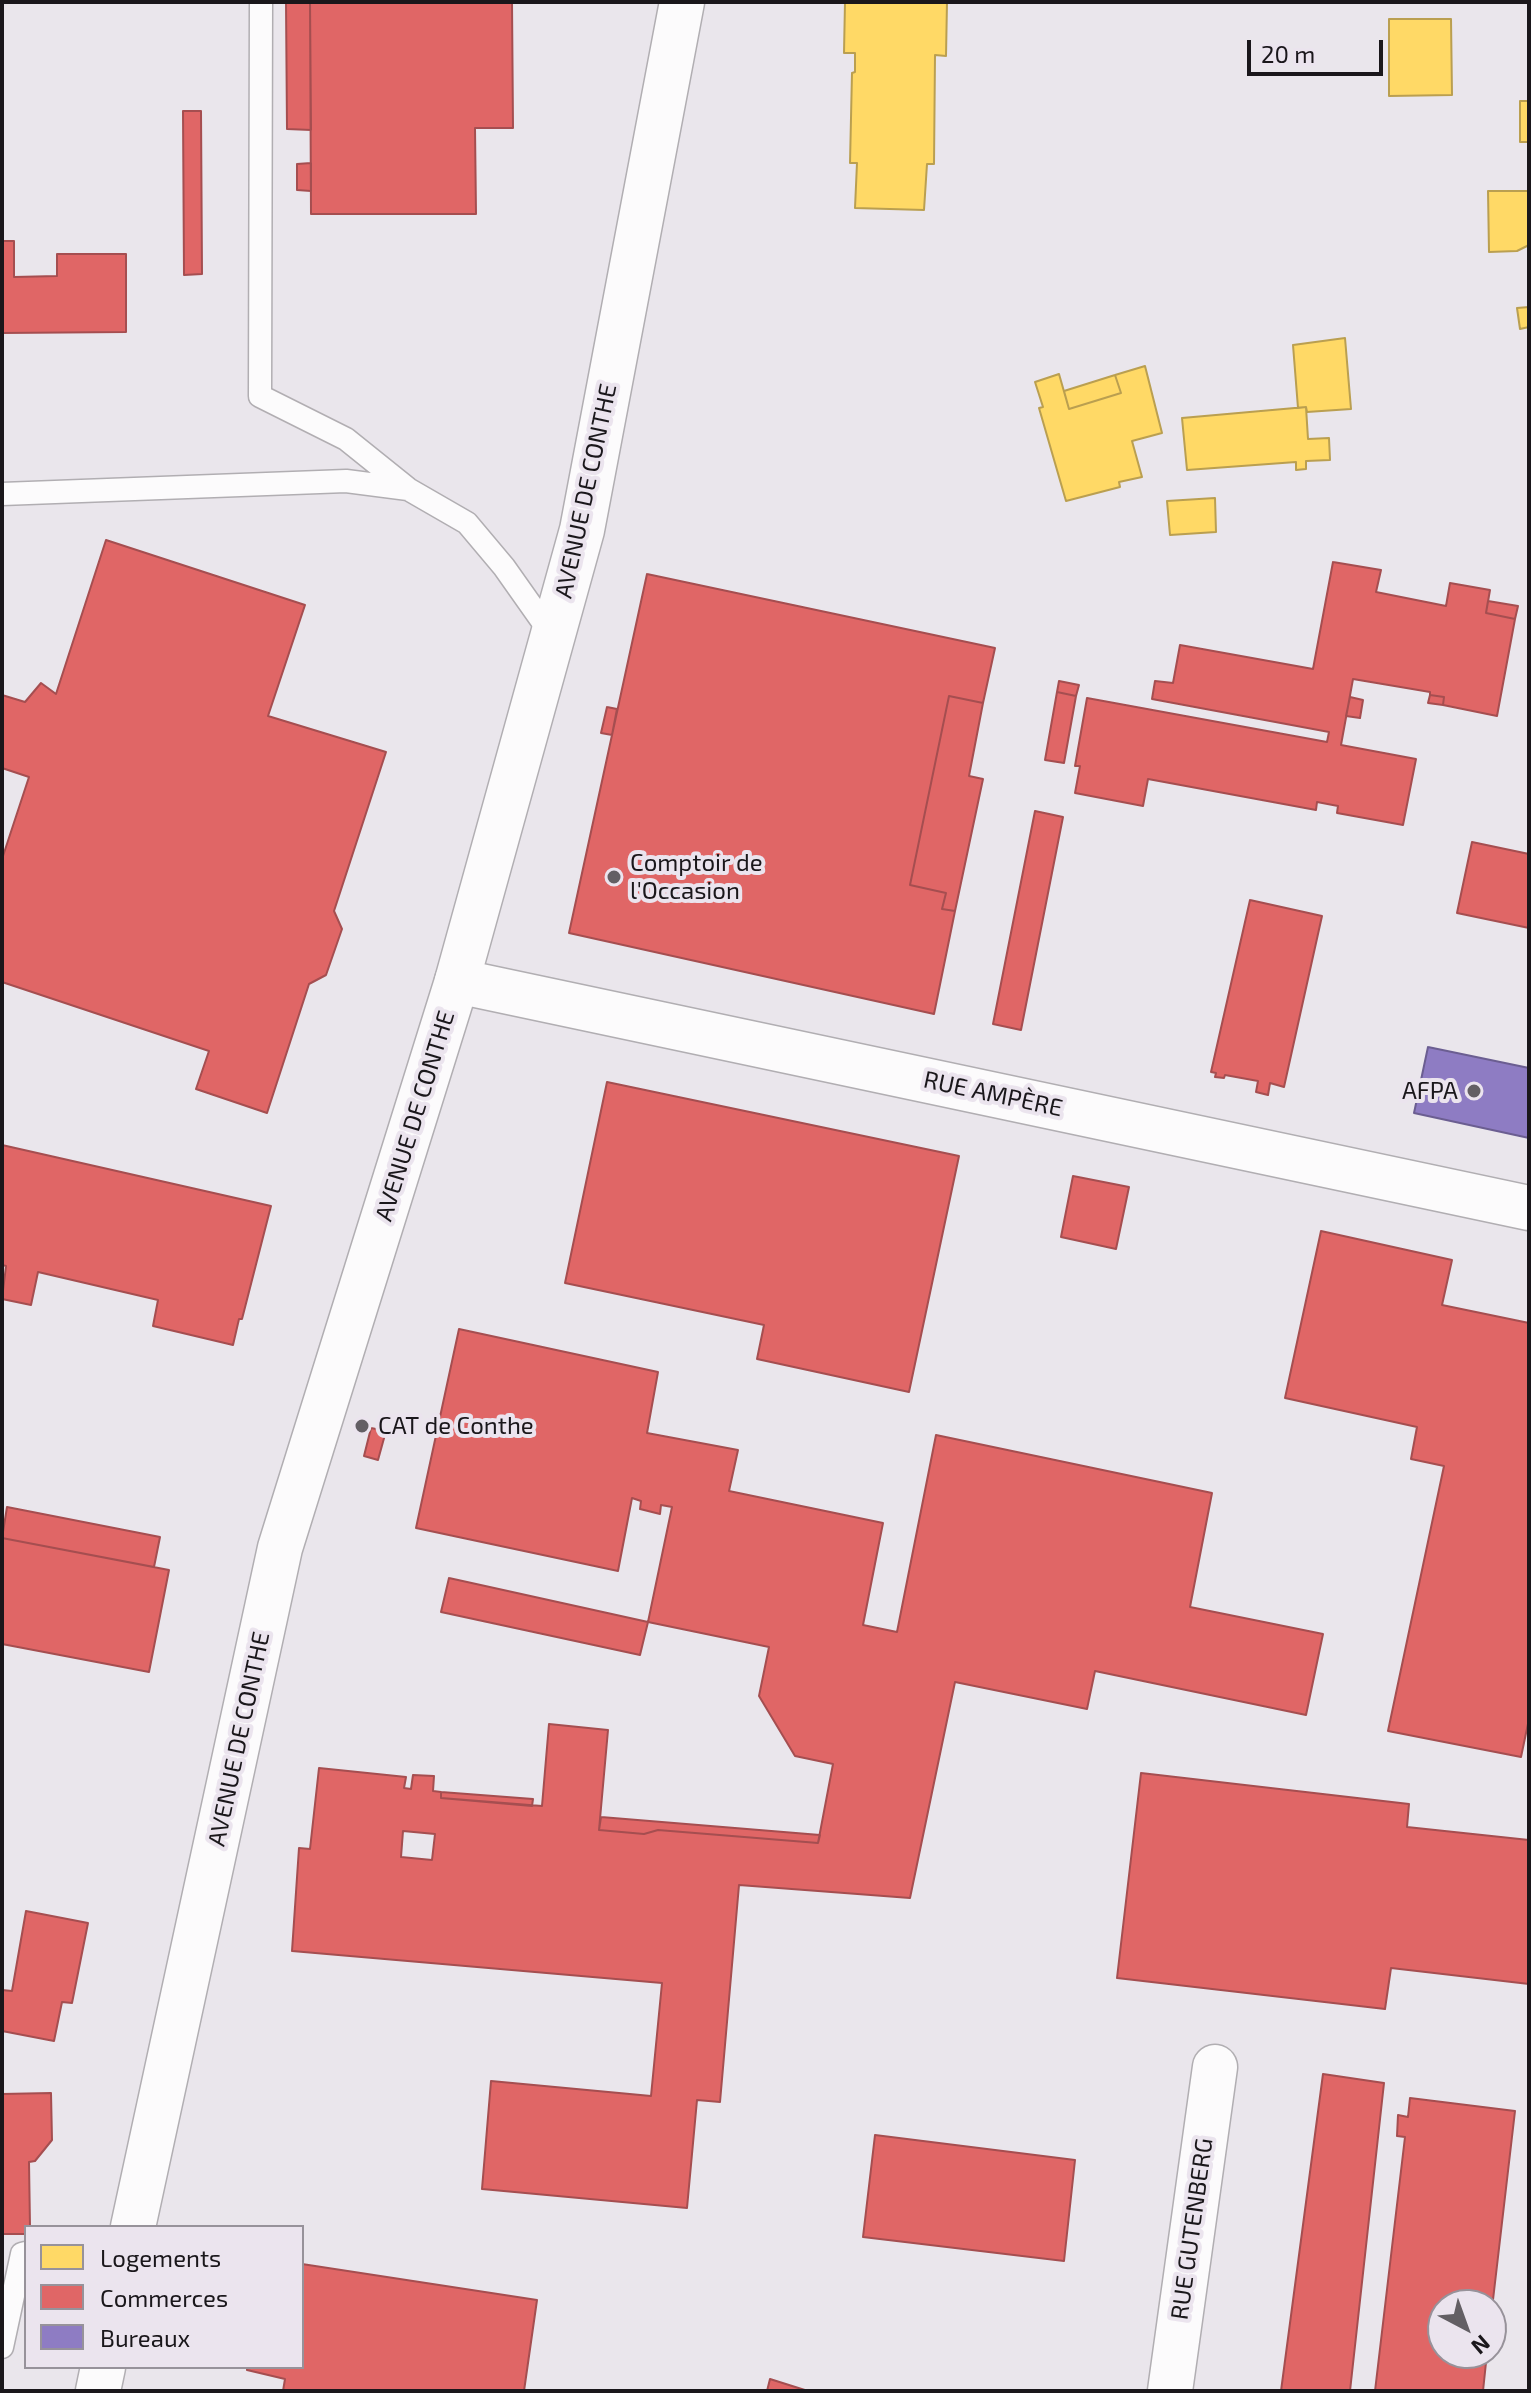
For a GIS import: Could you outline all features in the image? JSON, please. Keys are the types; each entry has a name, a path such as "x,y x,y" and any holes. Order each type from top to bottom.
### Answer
{"street":[{"name":"AVENUE DE CONTHE","path":"133,2225 280,1548 457,981 582,530 682,2"},
{"name":"RUE AMPÈRE","path":"457,981 1529,1208"},
{"name":"RUE GUTENBERG","path":"1170,2391 1215,2067"},
{"path":"98,2391 103,2369"}],"lane":[{"path":"261,2 260,396 346,439 408,489 467,523 504,567 552,636"},
{"path":"2,494 346,481 408,489"},
{"path":"2,2347 24,2254"}],"building: Logements":[{"path":"845,2 947,2 946,56 935,55 934,164 927,164 924,210 855,208 857,163 850,163 855,53 844,53"},
{"path":"1389,19 1451,19 1452,95 1389,96"},
{"path":"1520,101 1529,101 1529,142 1520,142"},
{"path":"1488,191 1529,191 1529,245 1517,251 1489,252"},
{"path":"1529,307 1529,327 1520,329 1517,308"},
{"path":"1345,338 1351,409 1307,412 1306,407 1298,408 1293,345"},
{"path":"1145,366 1162,433 1132,441 1142,477 1119,482 1120,487 1066,501 1039,408 1043,407 1035,382 1059,374 1069,409 1121,393 1115,375"},
{"path":"1115,375 1121,393 1069,409 1064,391"},
{"path":"1306,407 1308,439 1329,438 1330,460 1306,461 1306,469 1296,470 1296,462 1187,470 1182,418"},
{"path":"1215,498 1216,532 1170,535 1167,501"}],"building: Commerces":[{"path":"286,2 310,2 311,130 287,129"},
{"path":"310,2 512,2 513,128 475,128 476,214 311,214"},
{"path":"183,111 201,111 202,274 184,275"},
{"path":"311,163 311,191 297,190 297,164"},
{"path":"2,241 14,241 14,277 57,276 57,254 126,254 126,332 2,333"},
{"path":"106,540 305,605 268,716 386,752 334,911 342,929 326,975 309,984 267,1113 196,1089 209,1051 2,982 2,859 29,777 2,768 2,695 25,702 41,683 56,694"},
{"path":"1333,562 1381,570 1376,592 1446,606 1450,583 1490,590 1486,613 1515,619 1497,716 1443,705 1444,697 1430,695 1430,692 1353,679 1341,745 1416,759 1403,825 1337,813 1338,806 1317,802 1316,810 1148,779 1143,806 1075,793 1080,766 1075,766 1087,698 1327,742 1329,732 1152,699 1155,681 1173,683 1180,645 1313,669"},
{"path":"647,574 995,648 983,703 949,696 910,885 946,893 942,909 955,911 934,1014 569,933"},
{"path":"1488,601 1518,606 1515,619 1486,613"},
{"path":"1059,681 1079,685 1076,696 1057,692"},
{"path":"1057,692 1076,696 1064,763 1045,760"},
{"path":"1430,695 1444,697 1443,705 1428,703"},
{"path":"949,696 983,703 969,776 983,779 955,911 942,909 946,893 910,885"},
{"path":"1350,697 1363,700 1360,718 1346,716"},
{"path":"607,707 617,709 612,735 601,733"},
{"path":"1035,811 1063,817 1021,1030 993,1024"},
{"path":"1472,842 1529,854 1529,928 1457,913"},
{"path":"1250,900 1322,916 1284,1087 1270,1083 1268,1095 1256,1092 1258,1081 1225,1075 1224,1078 1215,1077 1216,1073 1211,1072"},
{"path":"607,1082 959,1156 909,1392 757,1359 764,1325 565,1283"},
{"path":"2,1145 271,1206 233,1345 153,1326 158,1300 38,1272 31,1305 2,1299 6,1266 2,1265"},
{"path":"1073,1176 1129,1187 1116,1249 1061,1237"},
{"path":"1321,1231 1452,1260 1442,1305 1529,1323 1529,1719 1521,1757 1388,1731 1444,1466 1411,1459 1417,1427 1285,1398"},
{"path":"459,1329 658,1372 647,1433 738,1450 729,1491 883,1523 863,1625 897,1632 936,1435 1212,1493 1190,1607 1323,1634 1306,1715 1095,1671 1087,1709 955,1682 910,1898 739,1885 720,2102 697,2100 687,2208 482,2189 491,2081 651,2096 662,1983 292,1951 299,1848 310,1849 319,1768 406,1777 404,1788 411,1789 413,1775 434,1776 433,1791 441,1792 441,1798 542,1806 549,1724 608,1730 599,1830 644,1834 658,1830 818,1843 833,1764 795,1756 759,1696 769,1647 648,1622 672,1507 661,1505 660,1514 640,1509 641,1501 632,1498 618,1571 416,1528","holes":["403,1831 435,1834 432,1860 401,1857"]},
{"path":"371,1428 386,1431 378,1460 364,1456"},
{"path":"7,1507 160,1537 154,1567 2,1538"},
{"path":"2,1538 169,1570 149,1672 2,1644"},
{"path":"449,1578 648,1622 640,1655 441,1612"},
{"path":"1141,1773 1409,1804 1407,1827 1529,1840 1529,1984 1391,1968 1385,2009 1117,1978"},
{"path":"441,1792 533,1799 532,1806 441,1798"},
{"path":"601,1817 820,1835 818,1843 658,1830 644,1834 599,1830"},
{"path":"26,1911 88,1923 72,2003 62,2002 54,2041 2,2031 2,1990 12,1991"},
{"path":"1323,2074 1384,2083 1350,2391 1281,2391"},
{"path":"51,2093 52,2140 35,2161 29,2162 30,2225 24,2225 24,2234 2,2234 2,2094"},
{"path":"1410,2098 1515,2111 1494,2289 1427,2289 1427,2369 1485,2369 1483,2391 1375,2391 1405,2137 1397,2136 1398,2115 1408,2117"},
{"path":"875,2135 1075,2160 1064,2261 863,2237"},
{"path":"304,2264 537,2300 524,2391 283,2391 285,2379 247,2370 304,2369"},
{"path":"770,2379 808,2391 767,2391"}],"building: Bureaux":[{"name":"AFPA","path":"1428,1047 1529,1068 1529,1138 1414,1113"}],"place":[{"name":"Comptoir de l'Occasion","path":"614,877"},
{"name":"AFPA","path":"1474,1091"},
{"name":"CAT de Conthe","path":"362,1426"}]}
